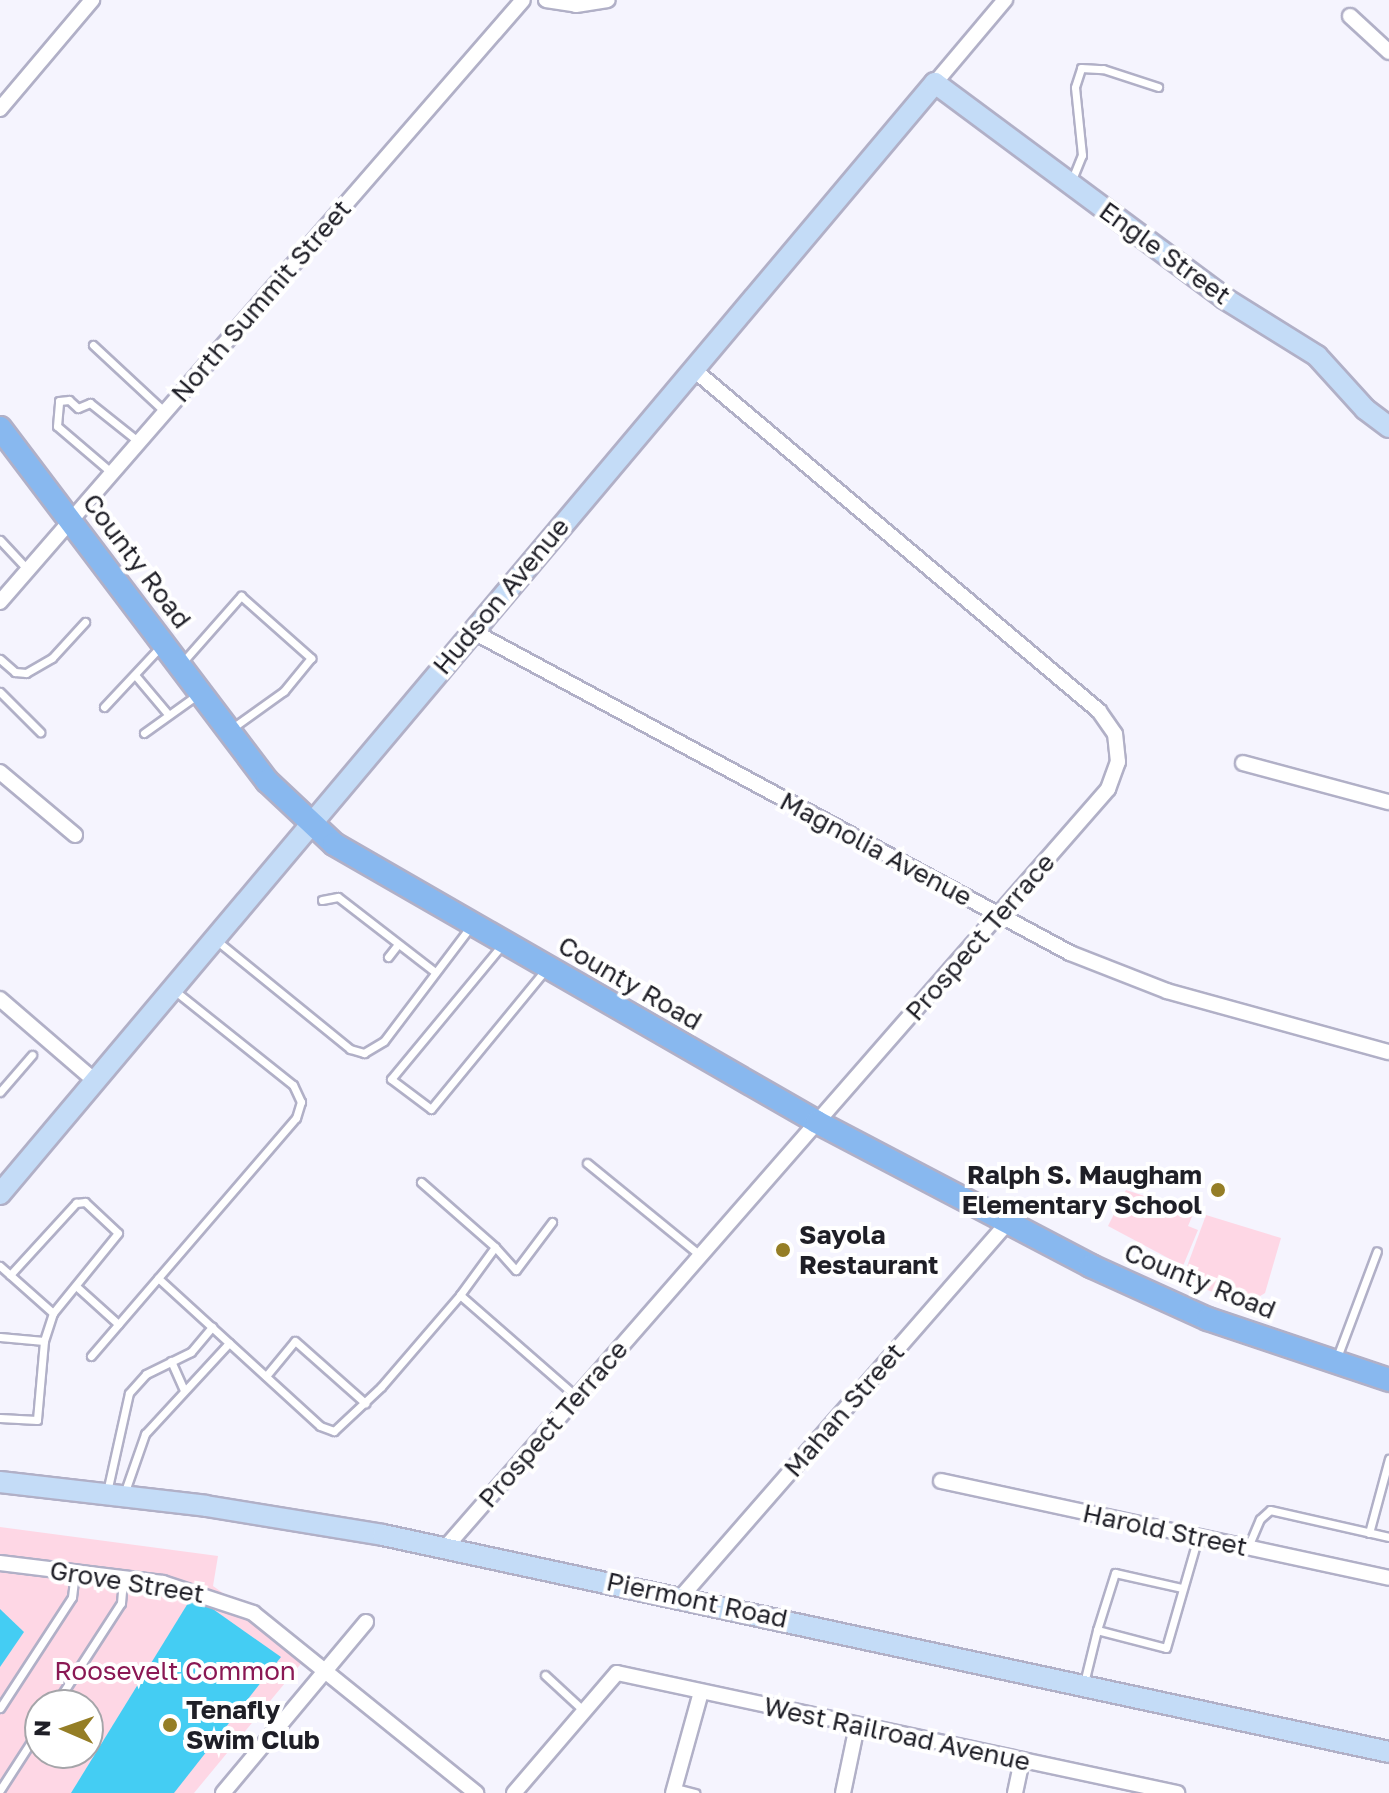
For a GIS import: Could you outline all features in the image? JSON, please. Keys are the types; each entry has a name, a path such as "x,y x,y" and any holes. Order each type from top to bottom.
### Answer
{"main road":[{"name":"County Road","path":"0,428 229,731 309,825 503,944 817,1122 1007,1223 1157,1298 1389,1380"}],"street":[{"path":"0,109 92,0"},
{"name":"North Summit Street","path":"0,602 523,0"},
{"path":"546,0 576,5 608,0"},
{"name":"Hudson Avenue","path":"0,1194 1005,0"},
{"path":"1350,16 1389,52"},
{"name":"Engle Street","path":"935,83 1224,298 1317,356 1365,409 1389,427"},
{"name":"Prospect Terrace","path":"445,1548 1108,789 1118,762 1108,722 693,369"},
{"name":"Magnolia Avenue","path":"472,631 1070,953 1167,991 1389,1052"},
{"path":"1243,763 1389,802"},
{"path":"0,772 75,835"},
{"path":"0,999 95,1081"},
{"name":"Mahan Street","path":"681,1597 1007,1223"},
{"name":"Harold Street","path":"941,1481 1389,1578"},
{"name":"Piermont Road","path":"0,1482 295,1519 445,1548 1389,1752"},
{"name":"Grove Street","path":"0,1563 123,1578 223,1599 281,1631 476,1793"},
{"path":"223,1793 330,1671 366,1622"},
{"name":"West Railroad Avenue","path":"584,1711 617,1673 1177,1793"},
{"path":"674,1790 701,1692"},
{"path":"514,1793 584,1711"},
{"path":"843,1793 857,1726"},
{"path":"1015,1793 1022,1760"}],"lane":[{"path":"1070,184 1082,155 1075,87 1081,68 1103,69 1158,87"},
{"path":"93,345 165,412"},
{"path":"112,473 57,426 59,401 69,400 78,408 90,403 139,442"},
{"path":"0,540 28,570"},
{"path":"180,665 241,596 311,658 284,691 229,731"},
{"path":"0,659 15,672 26,673 52,658 85,622"},
{"path":"104,707 164,643"},
{"path":"135,675 168,714"},
{"path":"0,692 4,703 40,732"},
{"path":"144,733 201,692"},
{"path":"322,900 338,897 435,972"},
{"path":"215,938 356,1052 378,1048 471,925"},
{"path":"388,957 398,944"},
{"path":"503,944 391,1079 431,1109 546,968"},
{"path":"91,1356 296,1118 301,1102 293,1085 172,989"},
{"path":"0,1092 32,1055"},
{"path":"587,1163 700,1255"},
{"path":"421,1182 495,1247 516,1270 552,1222"},
{"path":"0,1418 37,1420 44,1341 53,1313 118,1233 85,1202 76,1203 10,1275"},
{"path":"158,1278 320,1426 334,1431 365,1403 460,1295 495,1247"},
{"path":"1335,1362 1377,1251"},
{"path":"0,1266 53,1313"},
{"path":"76,1286 118,1324"},
{"path":"460,1295 577,1397"},
{"path":"115,1495 129,1393 146,1374 191,1352 212,1327"},
{"path":"0,1337 44,1341"},
{"path":"266,1376 295,1341 365,1403"},
{"path":"115,1495 145,1434 229,1343"},
{"path":"171,1361 184,1390"},
{"path":"1369,1533 1389,1459"},
{"path":"1248,1548 1260,1519 1270,1510 1389,1537"},
{"path":"1097,1630 1166,1648 1198,1537"},
{"path":"0,1708 72,1597 75,1572"},
{"path":"1084,1684 1115,1573 1182,1588"},
{"path":"65,1689 121,1603 123,1578"},
{"path":"545,1675 584,1711"},
{"path":"0,1790 24,1753"},
{"path":"674,1790 695,1793"}],"green space":[{"path":"1126,1190 1194,1212 1188,1226 1198,1230 1183,1266 1108,1226"},
{"path":"1206,1215 1281,1238 1265,1293 1246,1305 1182,1280"},
{"name":"Roosevelt Common","path":"0,1527 218,1556 213,1586 309,1654 194,1793 0,1793"}],"water":[{"name":"Tenafly Swim Club","path":"193,1595 281,1657 174,1793 71,1793 86,1769 104,1769 104,1739"},
{"path":"0,1609 24,1632 0,1667"}],"place":[{"name":"Ralph S. Maugham Elementary School","path":"1218,1190"},
{"name":"Sayola Restaurant","path":"783,1250"},
{"name":"Tenafly Swim Club","path":"170,1725"}]}
